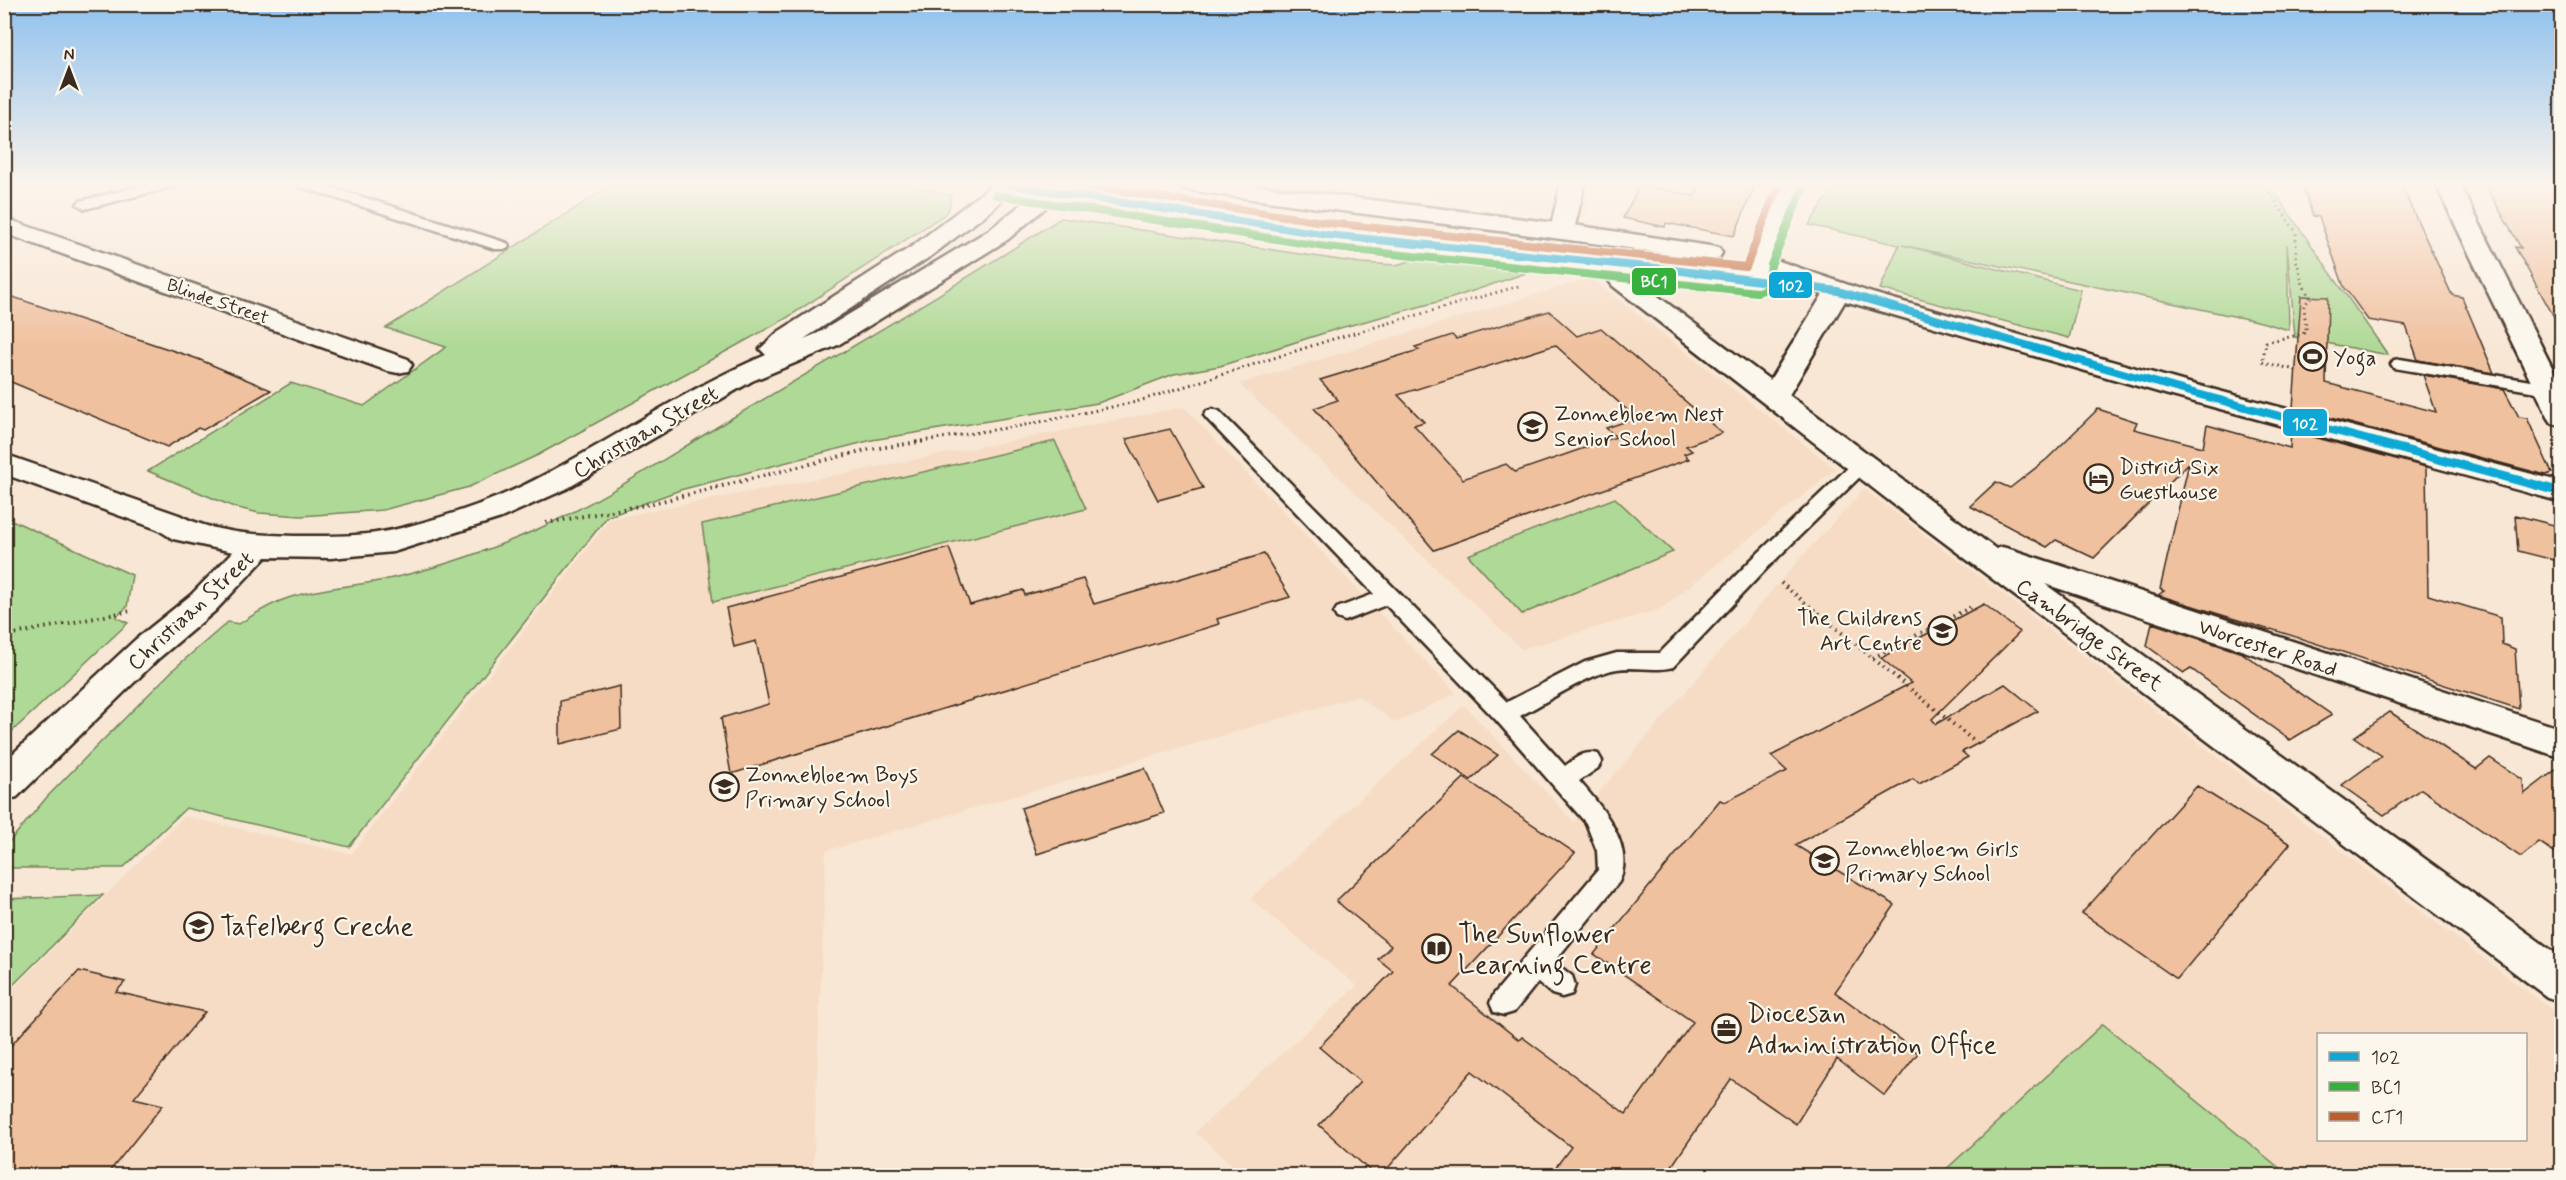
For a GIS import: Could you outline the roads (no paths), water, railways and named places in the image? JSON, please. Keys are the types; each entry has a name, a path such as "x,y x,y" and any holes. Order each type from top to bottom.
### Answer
{"street":[{"name":"Blinde Street","path":"41,238 398,365"},
{"name":"Christiaan Street","path":"742,375 798,329 939,238"},
{"name":"Christiaan Street","path":"4,786 147,649 203,603 258,546 331,546 393,541 490,511 555,482 742,375 828,339 993,238"},
{"path":"1365,238 1758,271"},
{"path":"1601,238 1758,271 1838,291 2175,388 2562,492"},
{"path":"1758,271 1771,238"},
{"path":"2474,238 2562,417"},
{"name":"Cambridge Street","path":"1622,281 1862,465 2562,983"},
{"path":"1774,397 1838,291"},
{"path":"4,462 168,522 184,531 258,546"},
{"name":"Worcester Road","path":"1975,549 2562,744"}],"lane":[{"path":"476,238 501,246"},
{"path":"2400,364 2548,389"},
{"path":"1213,415 1504,714 1595,816 1604,834 1612,862 1610,874 1504,1003"},
{"path":"1504,714 1593,668 1617,661 1665,661 1759,564 1862,465"},
{"path":"1345,613 1389,596"},
{"path":"1564,779 1590,761"},
{"path":"1536,964 1562,985"}],"place":[{"name":"Yoga","path":"2312,357"},
{"name":"Zonnebloem Nest Senior School","path":"1533,426"},
{"name":"District Six Guesthouse","path":"2098,479"},
{"name":"The Childrens Art Centre","path":"1943,630"},
{"name":"Zonnebloem Boys Primary School","path":"724,787"},
{"name":"Zonnebloem Girls Primary School","path":"1824,861"},
{"name":"Tafelberg Creche","path":"199,926"},
{"name":"The Sunflower Learning Centre","path":"1437,949"},
{"name":"Diocesan Administration Office","path":"1726,1029"}]}
